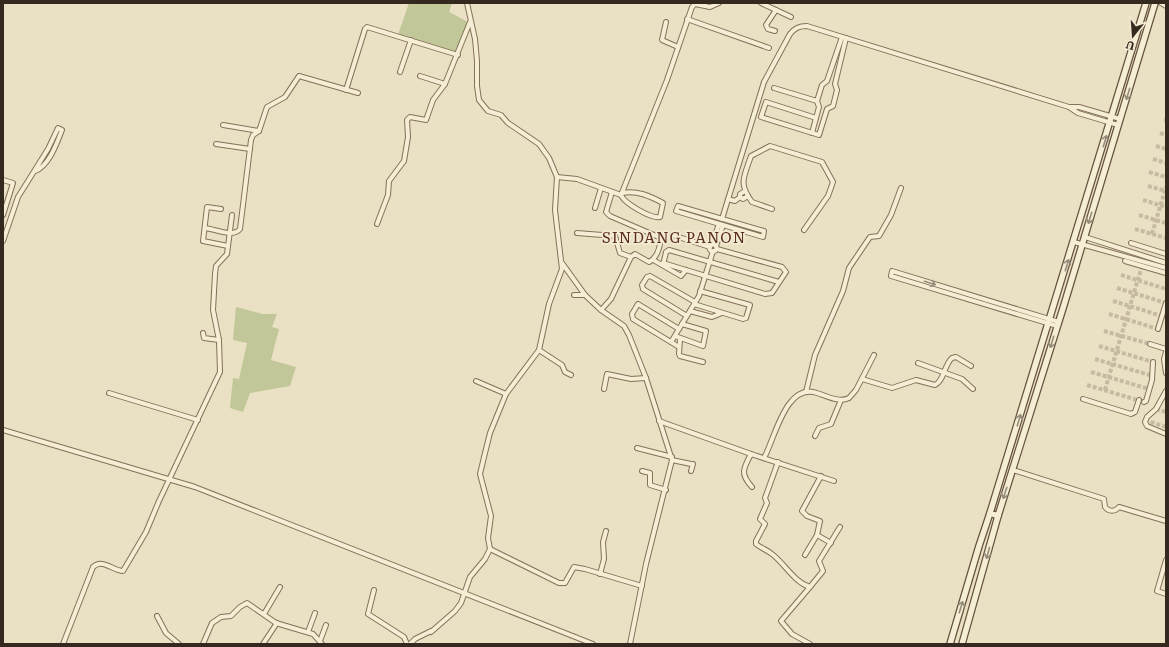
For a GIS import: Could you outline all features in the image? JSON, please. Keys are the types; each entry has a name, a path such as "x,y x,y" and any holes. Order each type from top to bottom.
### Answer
{"street":[{"path":"374,590 368,614 404,637 408,644 431,632 434,627 444,622 461,603 470,577 490,549 488,538 491,516 480,474 490,433 506,394 539,350 544,322 560,275 562,262 555,210 557,177 549,158 539,144 514,128 496,113 485,109 477,93 477,61 467,3"},
{"path":"557,177 577,179 612,192 622,194 631,191 640,193 663,203 660,217 650,216 630,205 624,201 622,194 667,80 687,18 693,5 710,7 719,3"},
{"path":"761,3 791,17"},
{"path":"950,644 979,546 1050,322 1146,3"},
{"path":"962,644 998,516 1098,195 1155,3"},
{"path":"1161,3 1166,6"},
{"path":"775,31 768,29 766,26 776,10"},
{"path":"687,18 769,48"},
{"path":"378,224 388,195 389,181 404,161 408,137 406,120 408,117 426,120 433,100 445,84 458,55 470,21"},
{"path":"666,22 662,40 678,47"},
{"path":"722,219 764,82 790,34 795,29 807,26 1069,107 1078,113 1119,122"},
{"path":"346,90 365,29 372,28 458,55"},
{"path":"812,133 819,107 817,101 822,85 827,81 834,60 838,58 844,38"},
{"path":"400,72 411,40"},
{"path":"816,118 766,102 761,117 820,135 827,110 833,106 837,90 835,84 841,63 838,58"},
{"path":"1125,73 1134,75"},
{"path":"205,228 230,233 238,232 241,226 253,135 259,131 267,107 285,96 299,76 358,93"},
{"path":"420,76 445,84"},
{"path":"827,81 835,84"},
{"path":"774,88 817,101"},
{"path":"819,107 827,110"},
{"path":"223,125 259,131"},
{"path":"3,241 18,197 36,171 40,169 60,129"},
{"path":"216,144 250,149"},
{"path":"772,208 752,202 742,184 751,156 770,146 822,162 833,182 828,196 804,230"},
{"path":"3,180 12,183 5,201 3,215"},
{"path":"595,208 601,188"},
{"path":"806,392 815,355 843,291 849,268 870,237 879,236 891,215 901,188"},
{"path":"740,198 740,194 745,191"},
{"path":"577,233 615,236 617,239 618,251 631,256 635,254 650,262 656,255 661,238 610,216 606,212 612,192"},
{"path":"1089,192 1098,195"},
{"path":"728,198 735,201 748,196"},
{"path":"678,206 699,212 764,231 762,237 676,211 678,206"},
{"path":"221,209 208,207 203,241 228,246"},
{"path":"697,217 699,212"},
{"path":"63,644 93,567 97,564 102,564 123,570 146,532 169,479 220,372 219,340 213,310 215,274 216,266 226,256 232,215"},
{"path":"671,342 695,303 721,224"},
{"path":"663,265 686,270 765,294 772,292 786,272 782,267 672,235"},
{"path":"1085,237 1121,248 1124,252 1166,268"},
{"path":"1074,242 1119,256 1124,252"},
{"path":"1131,243 1166,254"},
{"path":"663,265 666,252 669,250 779,282"},
{"path":"1124,252 1166,263"},
{"path":"601,310 611,299 631,256"},
{"path":"655,261 681,276 686,270"},
{"path":"1125,261 1166,273"},
{"path":"562,262 585,295 601,310 624,326 646,378 672,458 630,644"},
{"path":"892,274 1058,324"},
{"path":"687,316 643,289 642,284 647,277 650,276 695,303 722,313 745,319 750,305 700,290"},
{"path":"574,295 585,295"},
{"path":"1158,329 1166,303"},
{"path":"679,329 638,304 632,314 633,319 679,347"},
{"path":"690,311 712,317 722,313"},
{"path":"675,336 703,346 706,331 682,324"},
{"path":"203,333 204,338 219,340"},
{"path":"680,339 680,356 703,362"},
{"path":"1150,344 1166,348"},
{"path":"539,350 562,365 565,372 571,375"},
{"path":"1166,352 1164,359 1166,373"},
{"path":"764,458 780,417 791,400 799,394 806,392 814,392 841,400 846,400 853,395 874,355"},
{"path":"862,379 893,388 916,380 935,385 940,382 950,360 954,357 971,366"},
{"path":"1144,402 1146,401 1152,380 1153,362"},
{"path":"918,363 962,379 973,389"},
{"path":"604,389 607,374 631,379 646,378"},
{"path":"476,381 506,394"},
{"path":"1166,391 1156,409 1147,417 1145,422 1148,426 1166,434"},
{"path":"109,393 198,420"},
{"path":"1083,399 1131,414 1135,412 1139,400"},
{"path":"815,436 819,428 831,424 841,400"},
{"path":"660,421 751,454 834,481"},
{"path":"3,430 195,487 593,644"},
{"path":"638,448 693,464 691,471"},
{"path":"751,454 743,474 744,478 752,487"},
{"path":"778,462 765,498 767,503 760,519 765,524 756,542 771,553 784,567 810,587"},
{"path":"1013,470 1104,500 1107,510 1114,511 1119,507 1166,521"},
{"path":"642,471 650,473 650,485 666,490"},
{"path":"805,555 817,535 820,521 807,516 802,511 821,476"},
{"path":"990,513 998,516"},
{"path":"810,644 792,634 781,621 810,587 814,585 823,571 818,563 840,528"},
{"path":"600,574 604,559 603,542 606,531"},
{"path":"817,535 831,543"},
{"path":"490,549 559,583 564,583 574,567 642,586"},
{"path":"1166,560 1164,575 1157,591 1166,594"},
{"path":"264,614 280,587"},
{"path":"203,644 212,623 221,618 234,615 243,605 247,604 252,605 277,623 308,632 321,643 326,625"},
{"path":"308,632 315,613"},
{"path":"157,616 166,633 179,644"},
{"path":"263,644 277,623"}],"green space":[{"path":"409,3 452,3 449,12 468,22 457,54 398,35"},
{"path":"236,307 263,314 277,314 272,327 279,329 271,360 296,367 290,386 250,393 243,412 230,408 233,378 239,379 247,343 233,340"}],"tunnel":[{"path":"1160,133 1166,135"},
{"path":"1156,146 1166,149"},
{"path":"1153,159 1166,163"},
{"path":"1149,172 1166,177"},
{"path":"1148,186 1166,191"},
{"path":"1152,234 1166,187"},
{"path":"1143,200 1166,207"},
{"path":"1139,215 1166,223"},
{"path":"1135,229 1166,238"},
{"path":"1105,390 1142,266"},
{"path":"1121,275 1166,289"},
{"path":"1117,288 1166,303"},
{"path":"1113,301 1162,316"},
{"path":"1109,314 1158,329"},
{"path":"1104,331 1150,344"},
{"path":"1099,346 1153,362"},
{"path":"1095,359 1153,376"},
{"path":"1091,372 1149,389"},
{"path":"1087,385 1144,402"},
{"path":"1156,409 1166,412"},
{"path":"1145,420 1166,427"}],"district":[{"name":"SINDANG PANON","path":"674,236"}]}
